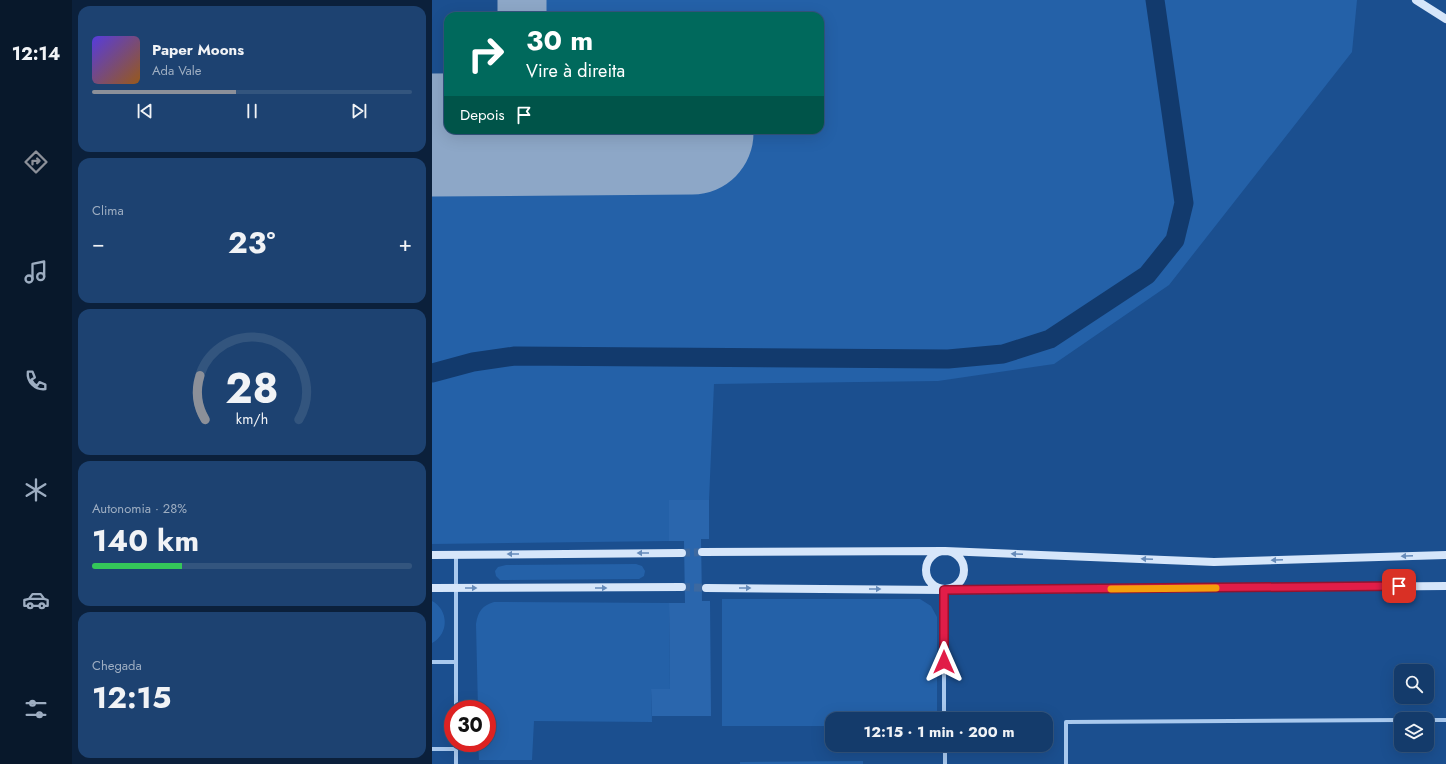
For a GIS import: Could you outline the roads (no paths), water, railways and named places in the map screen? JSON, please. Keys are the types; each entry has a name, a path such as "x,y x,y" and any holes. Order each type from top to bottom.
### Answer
{"street":[{"path":"1416,0 1446,19"},
{"path":"702,552 946,551 1214,562 1446,555"},
{"path":"946,551 958,556 964,568 964,575 956,586 944,590 932,586 928,581 925,570 926,564 933,554 946,551"},
{"path":"432,555 682,553"},
{"path":"456,555 456,700"},
{"path":"706,588 944,590 1446,586"},
{"path":"432,588 682,588"},
{"path":"944,590 944,712"},
{"path":"432,662 455,662"},
{"path":"1066,764 1066,722 1394,720"},
{"path":"1434,720 1446,720"},
{"path":"432,749 444,749"},
{"path":"456,752 456,764"},
{"path":"945,752 945,764"}],"waterway":[{"path":"432,373 473,362 515,356 948,359 1003,354 1050,339 1147,275 1175,240 1184,203 1155,0"}],"tunnel":[{"path":"682,553 702,552"},
{"path":"682,587 706,588"}]}
